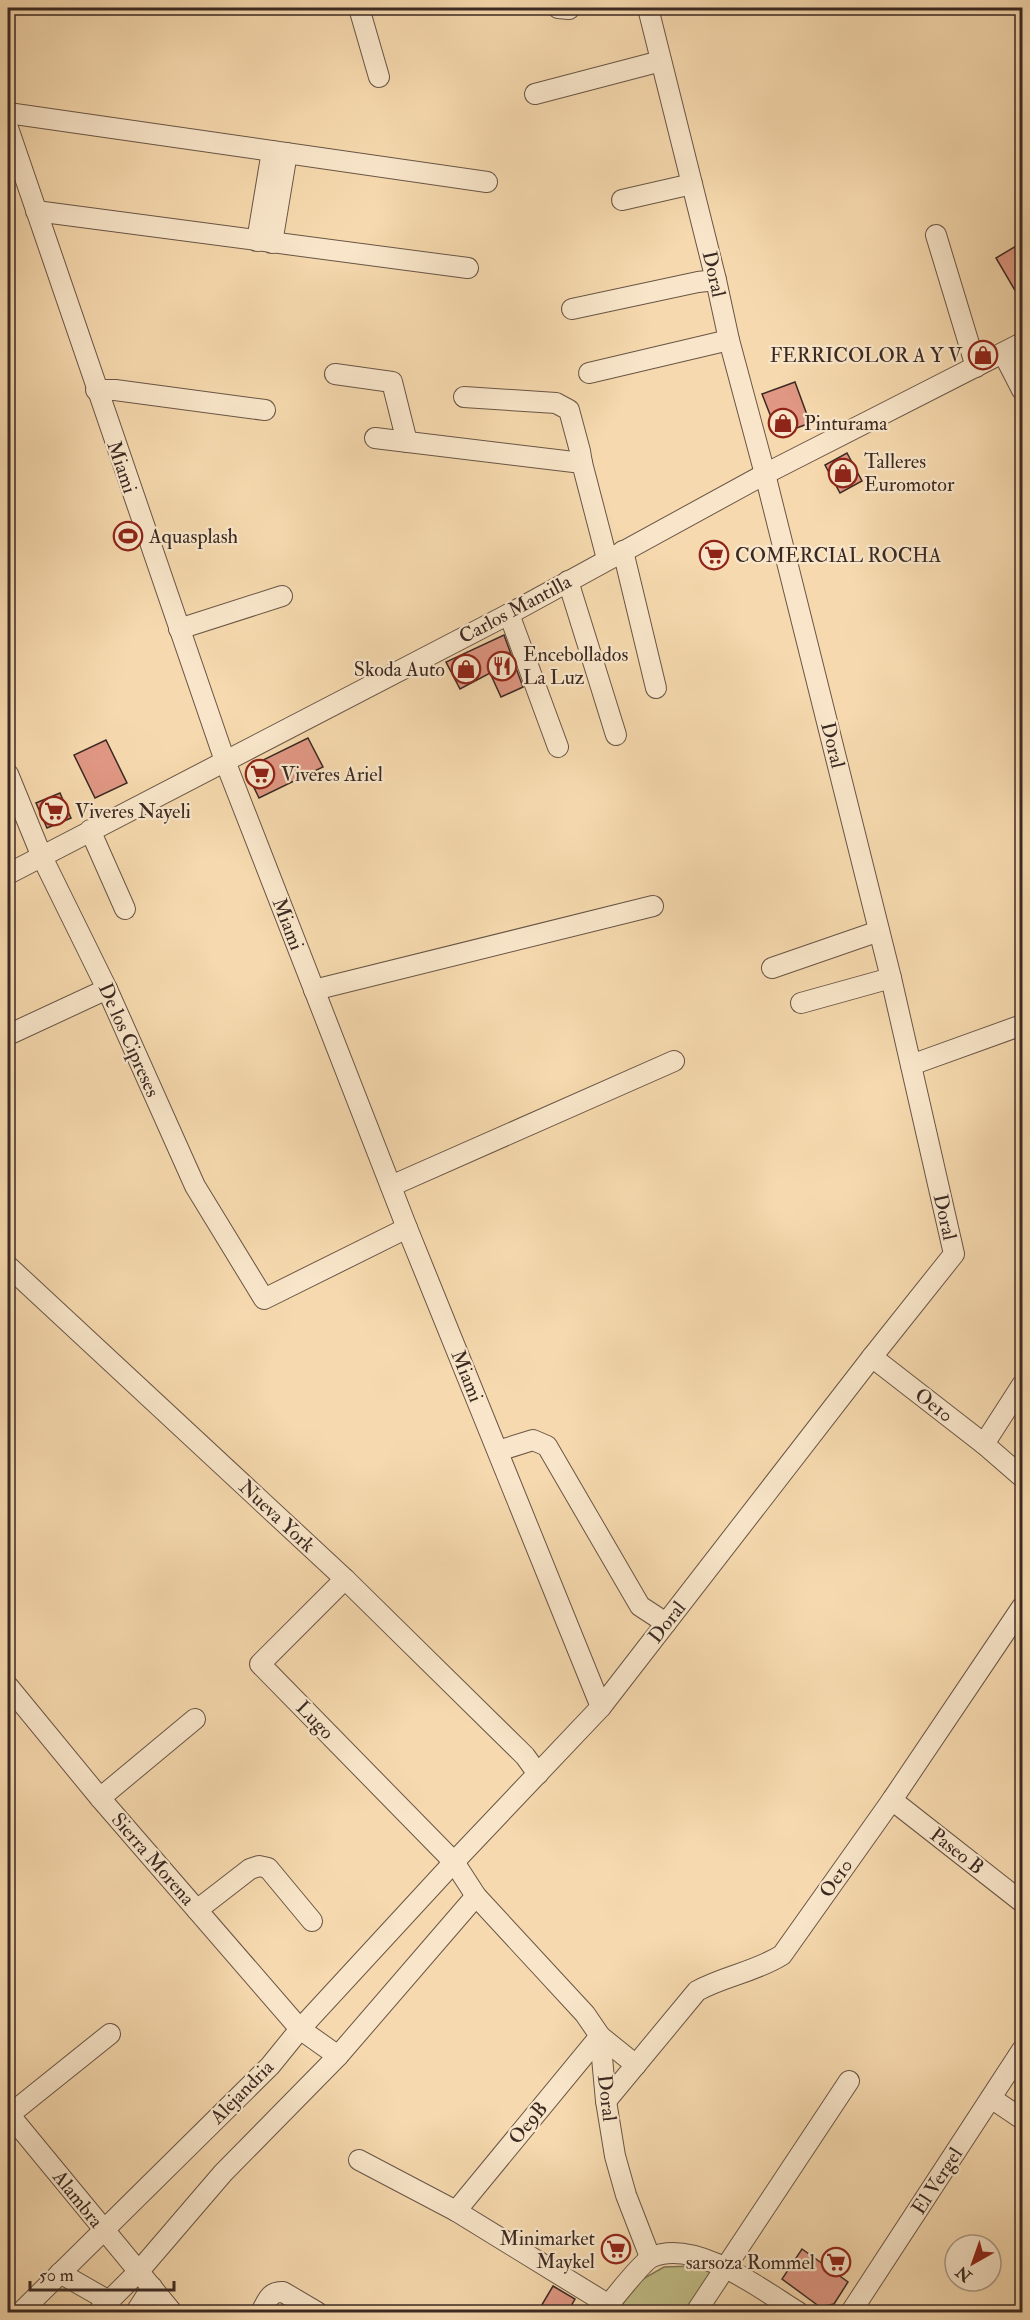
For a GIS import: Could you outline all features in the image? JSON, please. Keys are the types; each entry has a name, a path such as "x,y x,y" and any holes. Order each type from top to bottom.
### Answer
{"street":[{"path":"359,8 379,77"},
{"name":"Doral","path":"648,8 729,340 765,474 891,978 954,1254 601,1707 454,1862 476,1896 585,2014 600,2036 606,2101 615,2156 626,2195 651,2257"},
{"path":"535,94 661,61"},
{"path":"8,113 487,182"},
{"name":"Miami","path":"8,128 225,761 407,1228 601,1707"},
{"path":"265,242 279,152"},
{"path":"622,200 692,184"},
{"path":"36,211 468,268"},
{"path":"936,235 976,367"},
{"path":"572,309 716,280"},
{"path":"590,373 729,340"},
{"name":"Carlos Mantilla","path":"8,874 509,614 765,474 1023,343"},
{"path":"1003,353 1023,390"},
{"path":"336,374 392,382 407,442"},
{"path":"96,390 115,390 265,410"},
{"path":"464,397 556,403 569,410 582,463 615,555 656,688"},
{"path":"375,438 582,463"},
{"path":"568,581 616,735"},
{"path":"179,629 282,596"},
{"path":"509,614 558,747"},
{"name":"De los Cipreses","path":"8,774 42,857 107,989 195,1186 264,1299 407,1228"},
{"path":"90,830 125,909"},
{"path":"314,990 653,906"},
{"path":"772,968 879,931"},
{"path":"801,1003 891,978"},
{"path":"8,1035 107,989"},
{"path":"911,1065 1023,1025"},
{"path":"391,1186 674,1061"},
{"name":"Nueva York","path":"8,1266 345,1579 525,1756 538,1774"},
{"name":"Oe10","path":"872,1357 1023,1477"},
{"path":"984,1444 1023,1385"},
{"path":"498,1451 533,1440 547,1446 640,1606 666,1623"},
{"name":"Lugo","path":"345,1579 260,1664 454,1862"},
{"name":"Oe10","path":"606,2101 697,1991 711,1983 765,1966 782,1955 892,1800 1023,1607"},
{"name":"Sierra Morena","path":"8,1686 100,1798 300,2029 338,2056"},
{"path":"100,1798 195,1719"},
{"name":"Paseo B","path":"892,1800 1023,1902"},
{"name":"Alejandria","path":"21,2313 270,2066 300,2029 454,1862"},
{"path":"197,1910 250,1869 260,1866 268,1868 312,1921"},
{"path":"60,2273 103,2307 139,2271 223,2173 338,2056 476,1896"},
{"path":"8,2114 110,2034"},
{"path":"600,2036 636,2065"},
{"name":"Oe9B","path":"456,2211 600,2036"},
{"name":"El Vergel","path":"851,2313 1023,2050"},
{"path":"696,2313 849,2081"},
{"path":"992,2098 1023,2119"},
{"name":"Alambra","path":"8,2114 172,2313"},
{"path":"359,2160 456,2211 606,2309 651,2257 678,2252 725,2266 798,2313"},
{"path":"136,2313 152,2287"},
{"path":"261,2313 270,2295 276,2292 283,2292 317,2313"}],"shaded area":[{"path":"694,2266 718,2273 693,2312 616,2312 641,2280 664,2267"}],"building":[{"path":"1023,242 1023,304 996,258"},
{"path":"795,382 810,423 778,435 762,394"},
{"name":"Talleres Euromotor","path":"847,453 862,481 840,493 825,465"},
{"path":"504,635 523,687 501,697 490,673 460,689 446,662"},
{"path":"308,738 323,767 259,798 248,775 255,764"},
{"path":"106,740 127,783 95,798 74,755"},
{"name":"Viveres Nayeli","path":"60,793 71,818 47,828 36,803"},
{"path":"802,2249 848,2282 834,2304 820,2307 782,2279"},
{"path":"553,2286 575,2299 567,2313 537,2313"}],"place":[{"name":"FERRICOLOR A Y V","path":"983,355"},
{"name":"Pinturama","path":"783,423"},
{"name":"Talleres Euromotor","path":"843,473"},
{"name":"Aquasplash","path":"128,536"},
{"name":"COMERCIAL ROCHA","path":"714,555"},
{"name":"Encebollados La Luz","path":"502,666"},
{"name":"Skoda Auto","path":"466,669"},
{"name":"Viveres Ariel","path":"260,774"},
{"name":"Viveres Nayeli","path":"54,811"},
{"name":"Minimarket Maykel","path":"616,2249"},
{"name":"sarsoza Rommel","path":"836,2262"}]}
